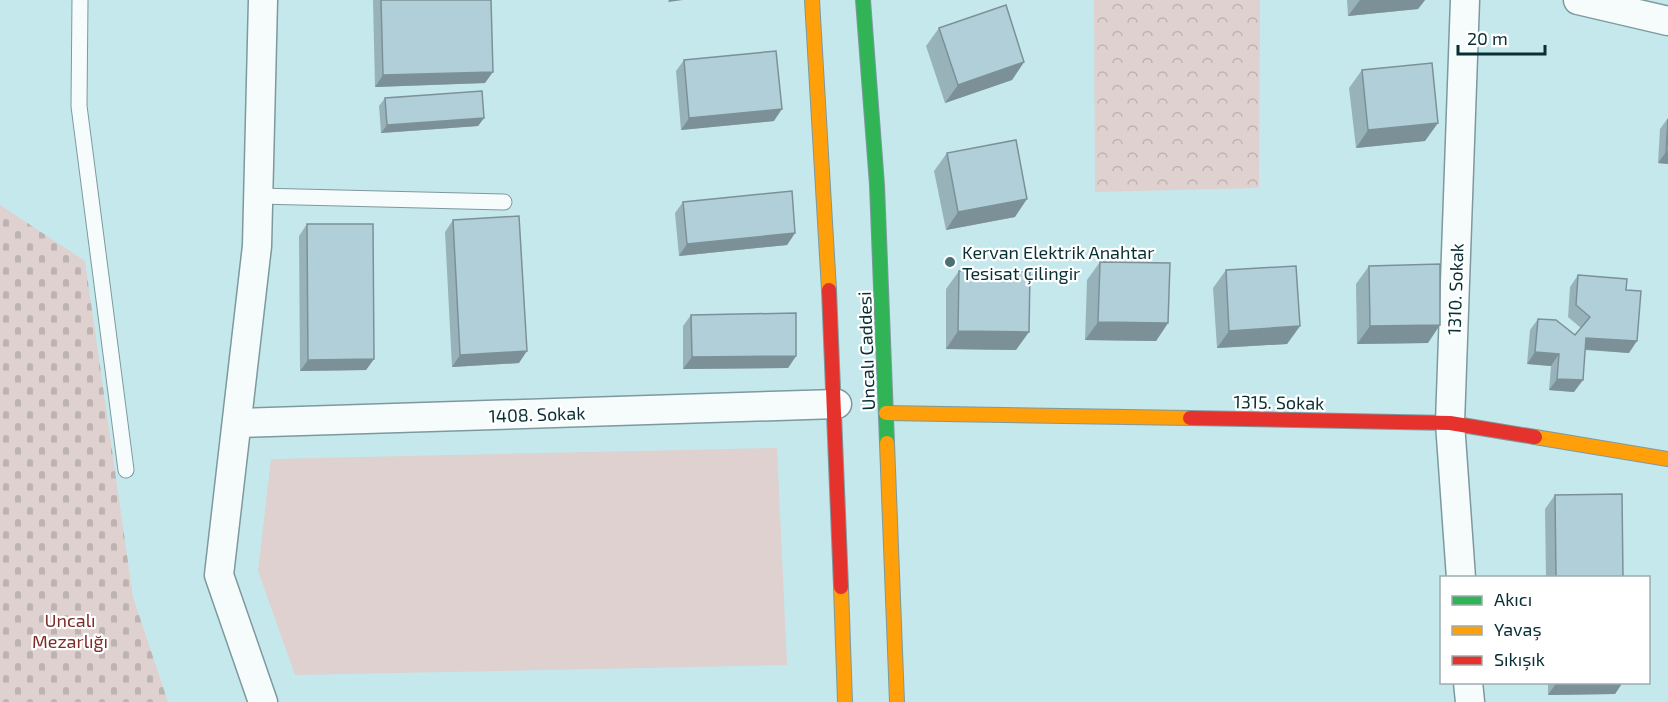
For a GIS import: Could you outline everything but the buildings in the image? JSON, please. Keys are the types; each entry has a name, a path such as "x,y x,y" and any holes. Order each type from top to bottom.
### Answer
{"main road":[{"name":"Uncalı Caddesi","path":"813,0 837,404 845,702"},
{"name":"Uncalı Caddesi","path":"863,0 877,185 897,702"},
{"name":"1315. Sokak","path":"886,413 1450,423 1668,459"}],"street":[{"path":"263,0 257,246 219,575 263,702"},
{"name":"1310. Sokak","path":"1461,576 1450,423 1465,0"},
{"path":"1578,0 1668,21"},
{"name":"1408. Sokak","path":"237,423 837,404"},
{"path":"1468,684 1470,702"}],"lane":[{"path":"80,0 79,106 126,470"},
{"path":"258,196 504,202"}],"green space":[{"path":"1094,0 1260,0 1259,188 1095,192"},
{"name":"Uncalı Mezarlığı","path":"0,205 85,261 133,597 168,702 0,702"},
{"path":"777,448 787,665 295,675 258,571 271,459"}],"traffic: fast":[{"path":"863,0 877,185 887,443"}],"traffic: slow":[{"path":"812,0 829,290"},
{"path":"886,413 1190,418"},
{"path":"1535,437 1668,459"},
{"path":"887,443 897,702"},
{"path":"841,587 845,702"}],"traffic: jam":[{"path":"829,290 841,587"},
{"path":"1190,418 1450,423 1535,437"}],"place":[{"name":"Kervan Elektrik Anahtar Tesisat Çilingir","path":"950,262"}]}
